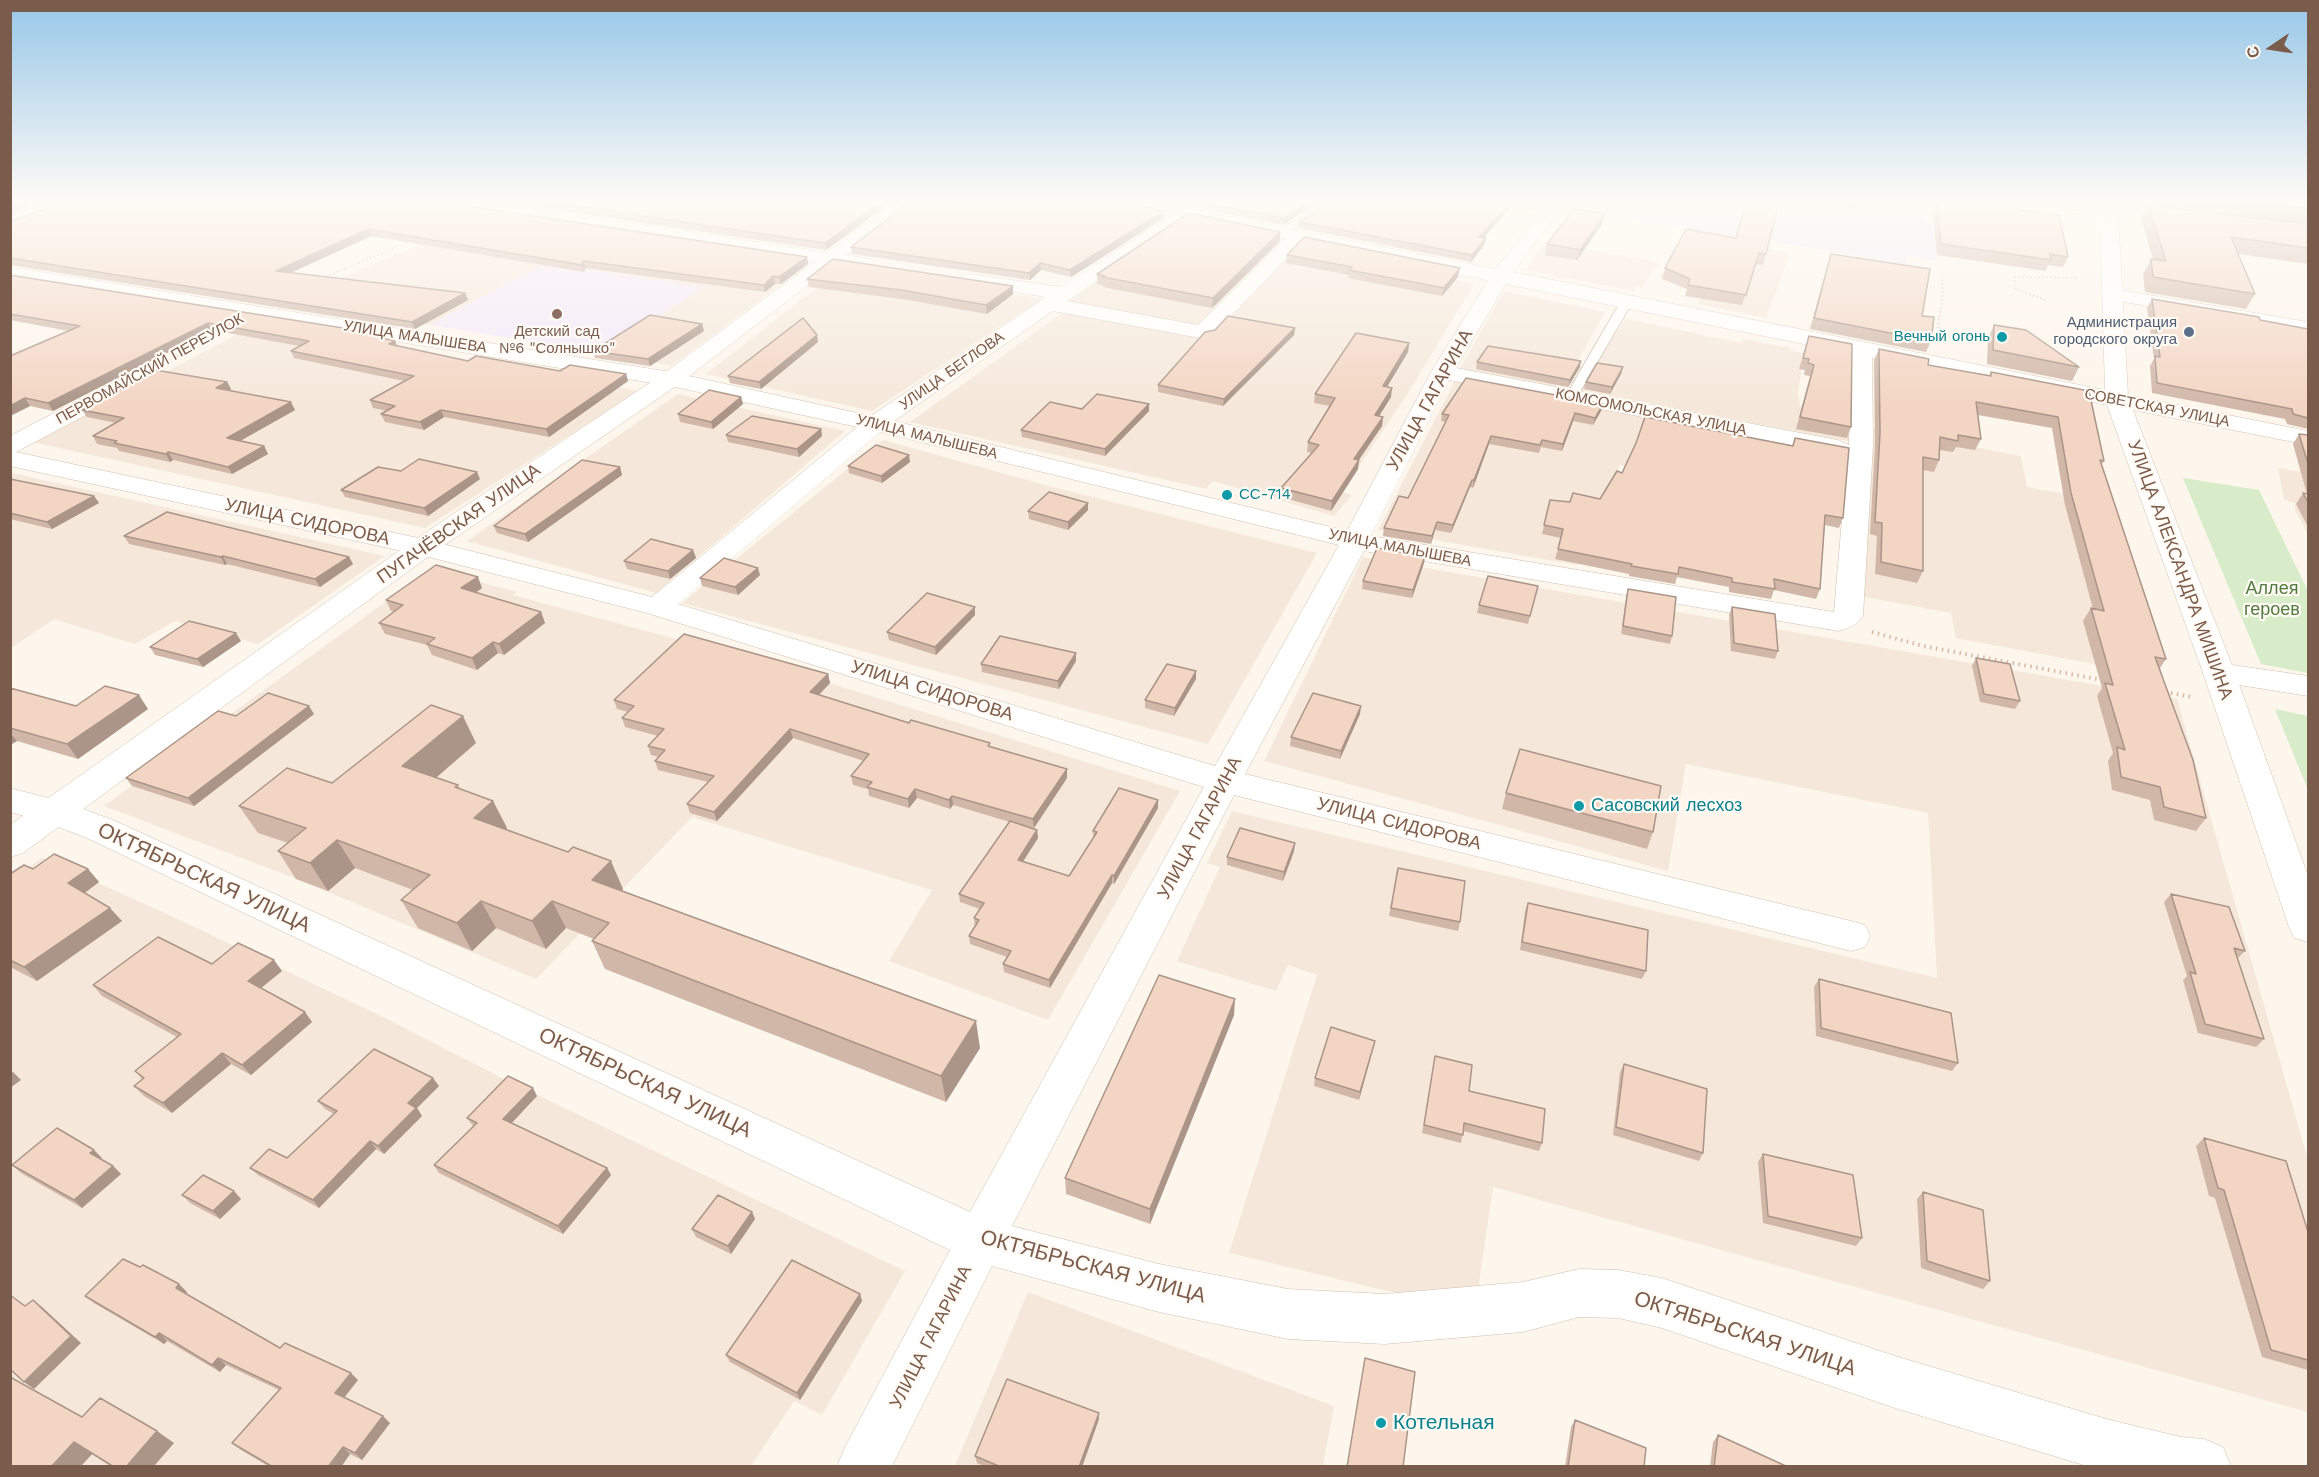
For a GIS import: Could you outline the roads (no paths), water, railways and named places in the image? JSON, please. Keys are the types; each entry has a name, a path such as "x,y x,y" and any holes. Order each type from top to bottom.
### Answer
{"street":[{"name":"ПУГАЧЁВСКАЯ УЛИЦА","path":"10,844 423,547 670,379 813,271"},
{"name":"УЛИЦА БЕГЛОВА","path":"657,607 875,424 1099,271"},
{"path":"946,276 1200,332 1257,271"},
{"name":"СОВЕТСКАЯ УЛИЦА","path":"1479,271 2308,438"},
{"name":"УЛИЦА ГАГАРИНА","path":"864,1467 980,1240 1224,781 1355,541 1442,372 1504,271"},
{"name":"УЛИЦА АЛЕКСАНДРА МИШИНА","path":"2113,271 2117,399 2219,673 2308,927"},
{"name":"УЛИЦА МАЛЫШЕВА","path":"10,273 255,310 670,379 875,424 1355,541 1839,622 1848,616 1860,451"},
{"path":"2114,295 2308,328"},
{"path":"1860,451 1861,348"},
{"name":"КОМСОМОЛЬСКАЯ УЛИЦА","path":"1442,372 1860,451"},
{"name":"ПЕРВОМАЙСКИЙ ПЕРЕУЛОК","path":"10,446 148,373"},
{"name":"УЛИЦА СИДОРОВА","path":"10,458 423,547 657,607 1224,781 1851,936"},
{"path":"2219,673 2308,686"},
{"name":"ОКТЯБРЬСКАЯ УЛИЦА","path":"10,800 56,812 100,829 980,1240 1159,1288 1288,1314 1385,1319 1523,1307 1579,1293 1618,1294 1662,1303 1895,1382 2098,1443 2181,1464 2204,1467"}],"lane":[{"path":"1571,397 1627,301"}],"place":[{"name":"Детский сад №6 \"Солнышко\"","path":"557,314"},
{"name":"Администрация городского округа","path":"2189,332"},
{"name":"Вечный огонь","path":"2002,337"},
{"name":"СС-714","path":"1227,495"},
{"name":"Сасовский лесхоз","path":"1579,806"},
{"name":"Котельная","path":"1381,1423"}],"park label":[{"name":"Аллея героев","path":"2272,599"}]}
